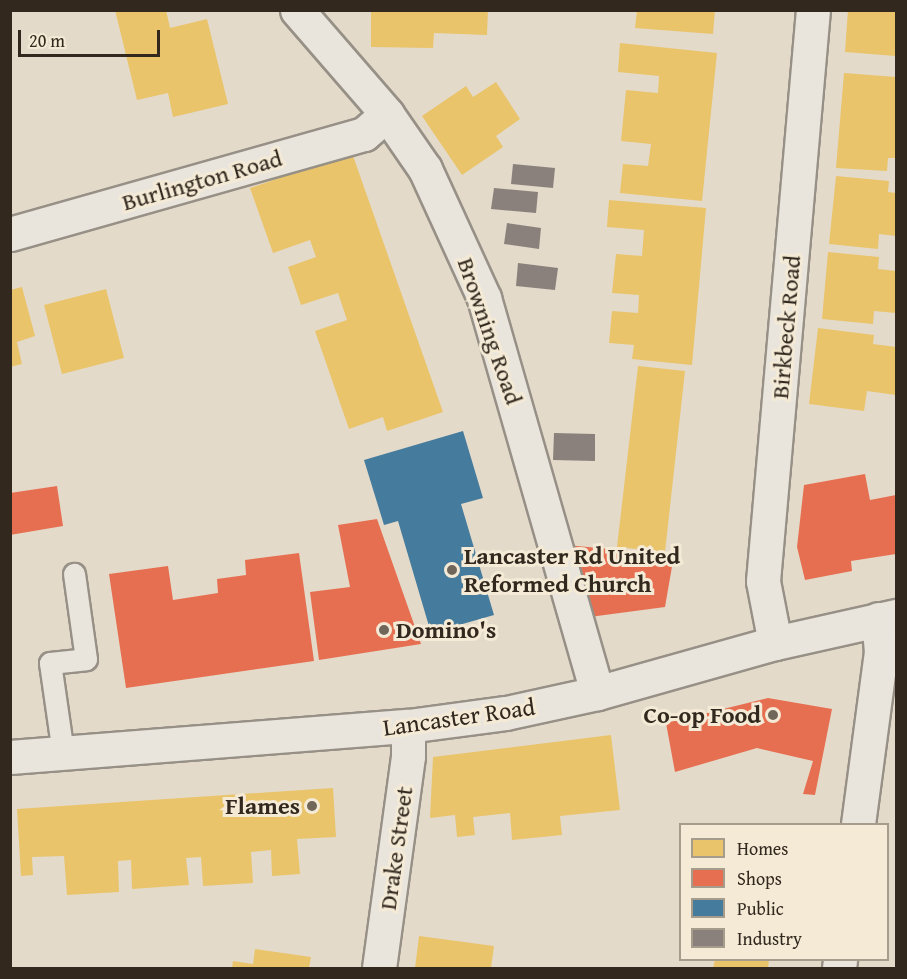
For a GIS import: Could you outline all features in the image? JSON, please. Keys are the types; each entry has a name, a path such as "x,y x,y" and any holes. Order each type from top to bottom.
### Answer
{"street":[{"name":"Browning Road","path":"297,10 387,114 425,169 484,298 597,693"},
{"name":"Birkbeck Road","path":"775,643 763,581 813,10"},
{"name":"Burlington Road","path":"10,234 364,134 387,114"},
{"name":"Lancaster Road","path":"10,757 408,726 506,713 597,693 775,643 887,617"},
{"path":"858,823 887,617"},
{"name":"Drake Street","path":"379,969 408,756 408,726"}],"lane":[{"path":"63,753 51,663 86,659 74,574"}],"building: Homes":[{"path":"115,10 166,10 170,28 207,19 228,104 173,117 168,93 137,100"},
{"path":"371,10 488,10 487,35 434,33 433,48 371,47"},
{"path":"637,10 715,10 713,34 635,28"},
{"path":"848,10 896,10 896,56 845,52"},
{"path":"620,43 717,53 702,201 620,193 623,164 648,166 651,144 621,141 626,90 658,93 659,76 618,72"},
{"path":"844,73 896,77 896,158 888,158 887,171 836,168"},
{"path":"496,82 520,119 496,136 503,147 462,175 422,116 466,86 473,97"},
{"path":"352,153 443,412 387,431 383,417 349,429 315,331 347,320 338,293 301,305 288,267 316,257 310,240 273,253 250,188"},
{"path":"836,176 889,181 888,192 896,193 896,236 879,234 878,249 829,244"},
{"path":"609,200 706,208 692,365 632,359 634,345 609,343 612,311 638,313 639,295 612,293 616,254 642,256 644,230 607,227"},
{"path":"828,252 879,257 878,269 896,271 896,313 874,311 873,324 822,319"},
{"path":"22,287 35,336 17,342 22,364 10,367 10,290"},
{"path":"106,289 124,358 62,374 44,305"},
{"path":"818,328 874,335 873,344 896,347 896,395 867,391 864,411 809,404"},
{"path":"638,366 685,371 665,552 617,547"},
{"path":"611,735 620,810 560,816 562,835 512,840 510,813 473,817 475,835 457,837 455,815 430,818 433,757"},
{"path":"333,788 336,837 297,839 300,874 272,876 271,850 251,852 253,883 203,886 201,857 186,858 189,885 132,889 131,860 118,861 119,892 67,895 64,856 32,857 33,875 21,876 17,809"},
{"path":"419,936 494,946 491,968 415,968"},
{"path":"255,949 311,957 309,968 232,968 233,961 253,964"},
{"path":"715,961 769,961 768,968 713,968"}],"building: Shops":[{"path":"865,474 870,500 896,495 896,554 851,561 852,571 805,580 797,547 804,485"},
{"path":"57,486 63,526 10,535 10,493"},
{"path":"377,519 421,644 319,660 310,592 350,587 338,525"},
{"path":"566,545 674,555 665,607 582,618"},
{"path":"299,553 314,661 126,688 109,574 168,566 173,600 218,593 217,579 246,575 245,560"},
{"path":"768,698 832,709 815,795 803,794 813,761 757,748 675,772 666,723"}],"building: Public":[{"path":"463,431 483,498 461,504 494,615 431,633 398,521 384,525 364,460"}],"building: Industry":[{"path":"513,164 555,168 553,188 511,184"},
{"path":"494,188 538,192 536,213 491,209"},
{"path":"507,223 541,228 539,249 504,244"},
{"path":"518,263 558,268 555,290 516,286"},
{"path":"554,433 595,434 595,461 553,460"}],"place":[{"name":"Lancaster Rd United Reformed Church","path":"452,570"},
{"name":"Domino's","path":"384,630"},
{"name":"Co-op Food","path":"773,715"},
{"name":"Flames","path":"312,806"}]}
